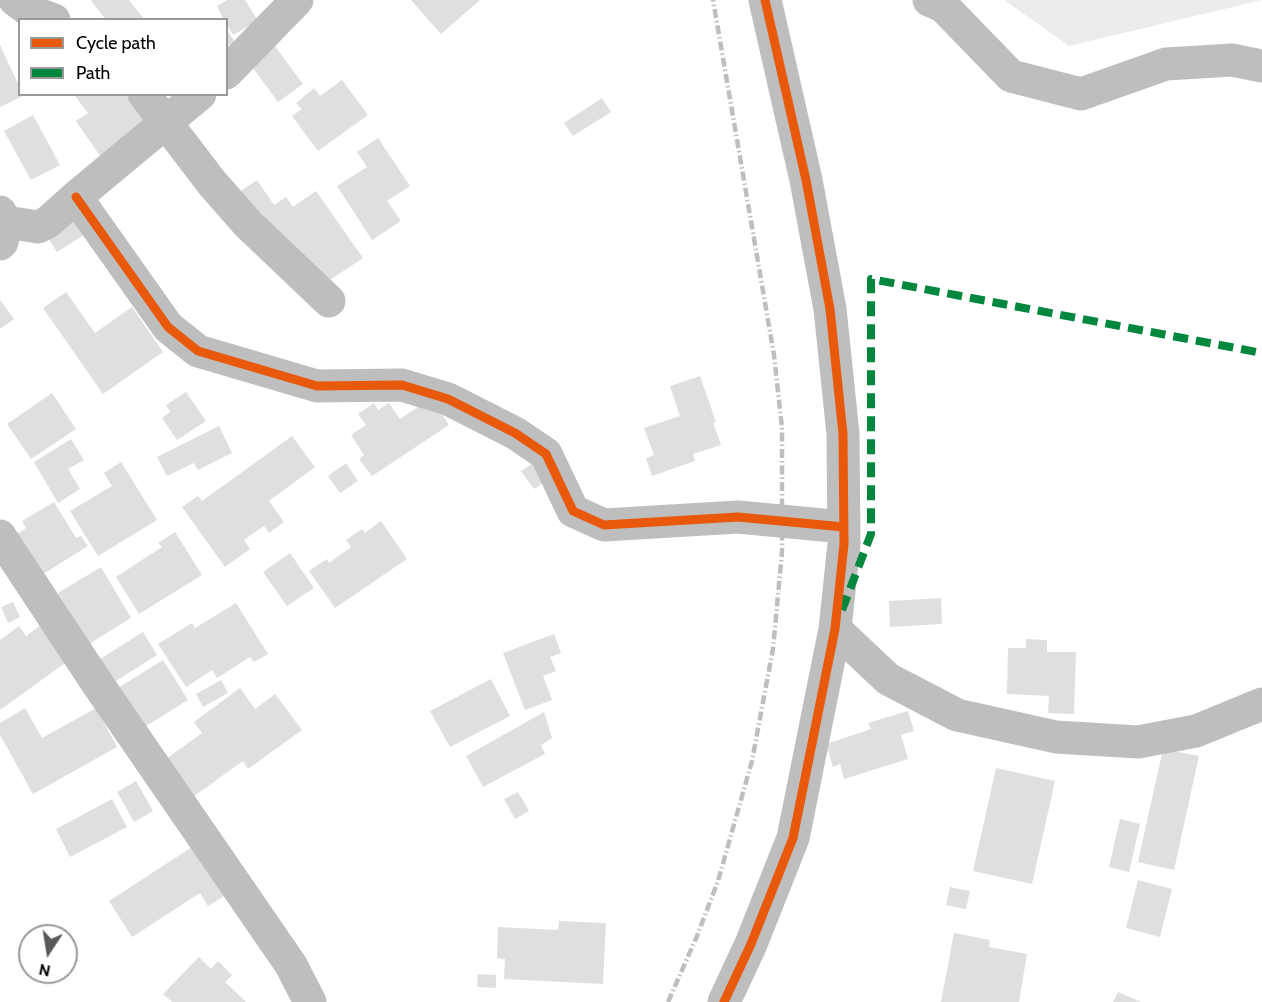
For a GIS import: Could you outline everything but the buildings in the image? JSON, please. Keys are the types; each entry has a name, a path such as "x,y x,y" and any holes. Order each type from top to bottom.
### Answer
{"street":[{"path":"15,0 30,11 49,18"},
{"path":"228,71 297,0"},
{"path":"724,1002 751,944 793,838 835,629 844,544 843,434 830,309 806,180 765,0"},
{"path":"929,0 943,6 1011,76 1081,94 1166,64 1232,60 1262,66"},
{"path":"145,96 212,183 248,224 329,302"},
{"path":"2,226 38,227 48,222 198,96"},
{"path":"76,197 168,327 198,351 317,386 402,385 448,399 515,434 546,454 573,511 604,525 738,517 844,526"},
{"path":"0,536 97,683 291,965 310,1002"},
{"path":"835,629 888,679 957,715 1056,737 1138,742 1196,731 1262,704"}],"shaded area":[{"path":"1004,0 1262,0 1069,46"}],"railway":[{"path":"668,1002 718,881 752,761 773,649 782,552 782,428 774,355 713,0"}],"marked path":[{"path":"842,610 871,534 871,279 1262,353"}],"cycle path":[{"path":"724,1002 751,944 793,838 835,629 844,544 843,434 830,309 806,180 765,0"},
{"path":"76,197 168,327 198,351 317,386 402,385 448,399 515,433 546,454 573,511 604,525 738,517 844,527"}]}
